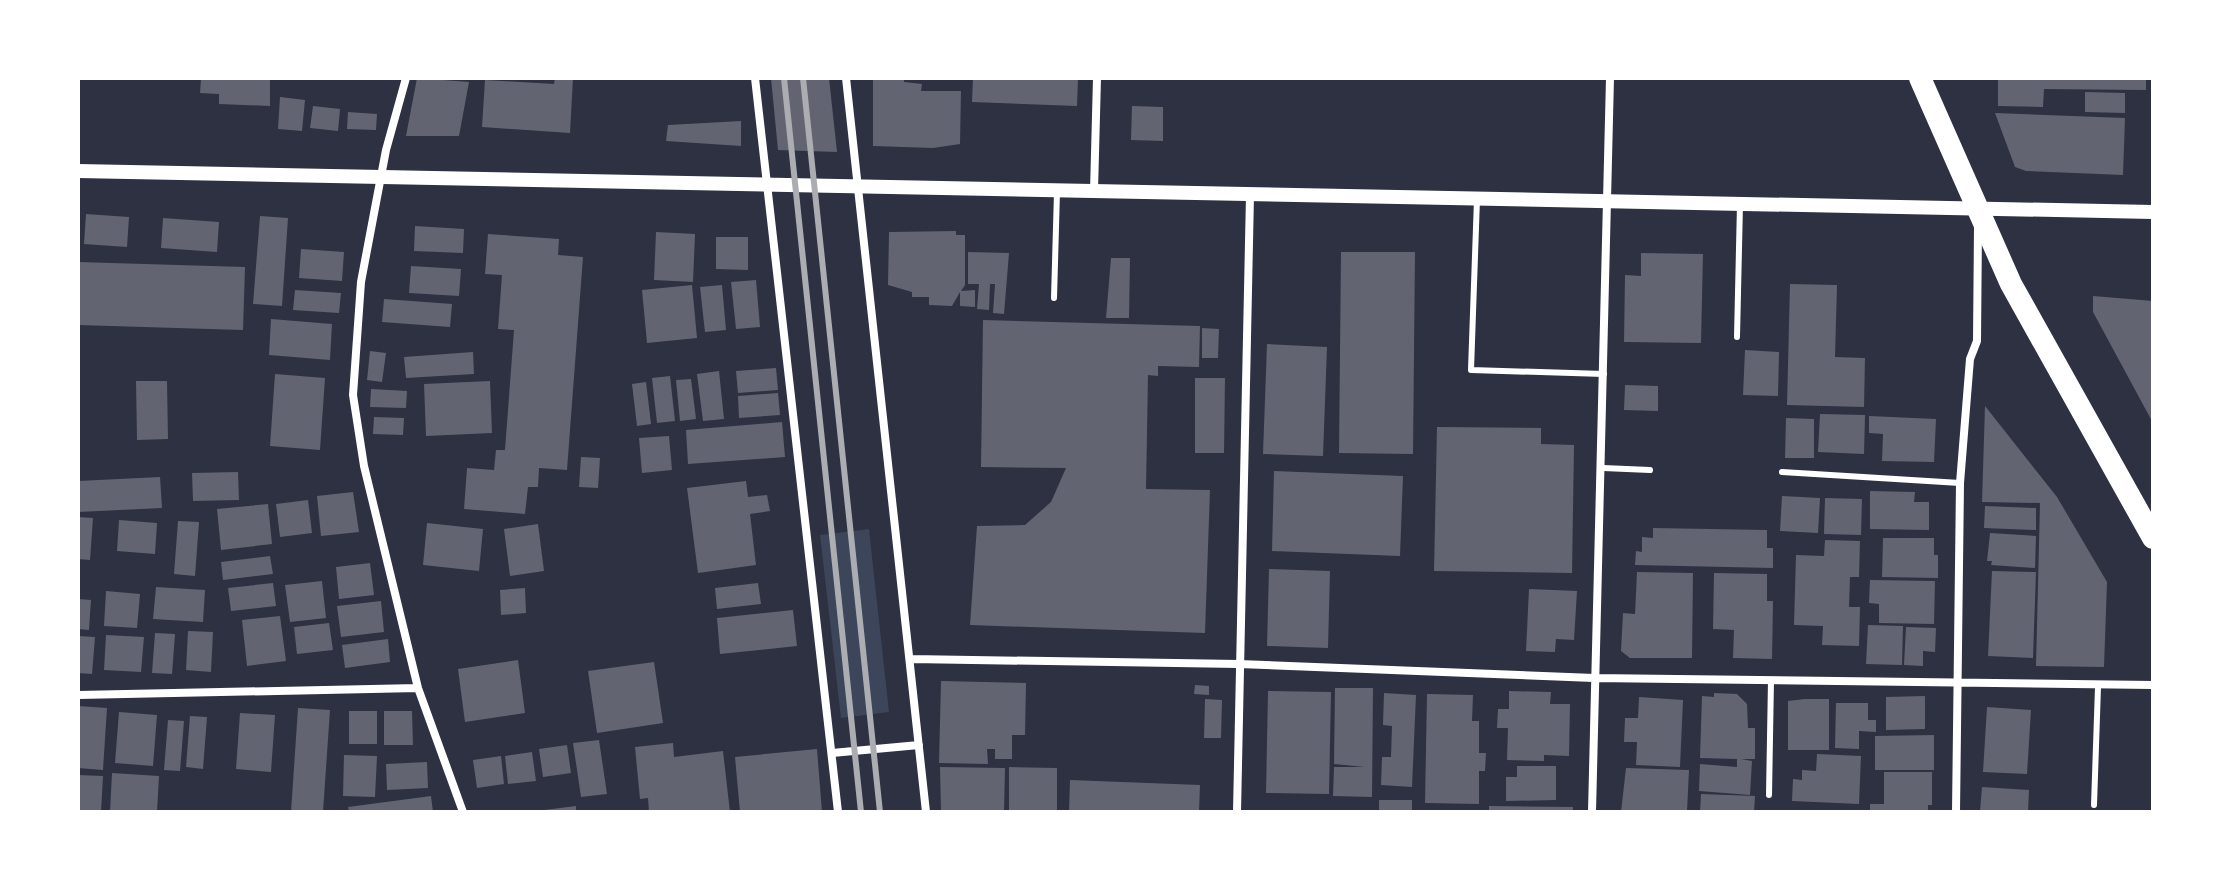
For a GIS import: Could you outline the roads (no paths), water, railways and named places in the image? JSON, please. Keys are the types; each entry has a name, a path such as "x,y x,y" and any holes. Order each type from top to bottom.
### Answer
{"highway":[{"path":"1920,78 2011,284 2153,538"}],"street":[{"path":"406,78 361,282 353,395 364,466 418,688 463,812"},
{"path":"755,78 838,812"},
{"path":"846,78 926,812"},
{"path":"1094,192 1097,78"},
{"path":"1592,812 1603,468 1610,78"},
{"path":"78,171 2153,212"},
{"path":"1237,812 1250,195"},
{"path":"1956,812 1960,483 1970,359 1977,341 1978,209"},
{"path":"911,659 1239,664 1594,678 2098,687 2153,685"},
{"path":"78,695 418,688"},
{"path":"832,753 919,745"}],"lane":[{"path":"1054,298 1057,192"},
{"path":"1477,199 1471,370 1604,374"},
{"path":"1737,337 1740,204"},
{"path":"1603,468 1650,470"},
{"path":"1782,472 1960,483"},
{"path":"1769,795 1771,680"},
{"path":"2094,805 2098,687"}],"railway":[{"path":"784,78 861,812"},
{"path":"803,78 880,812"}]}
